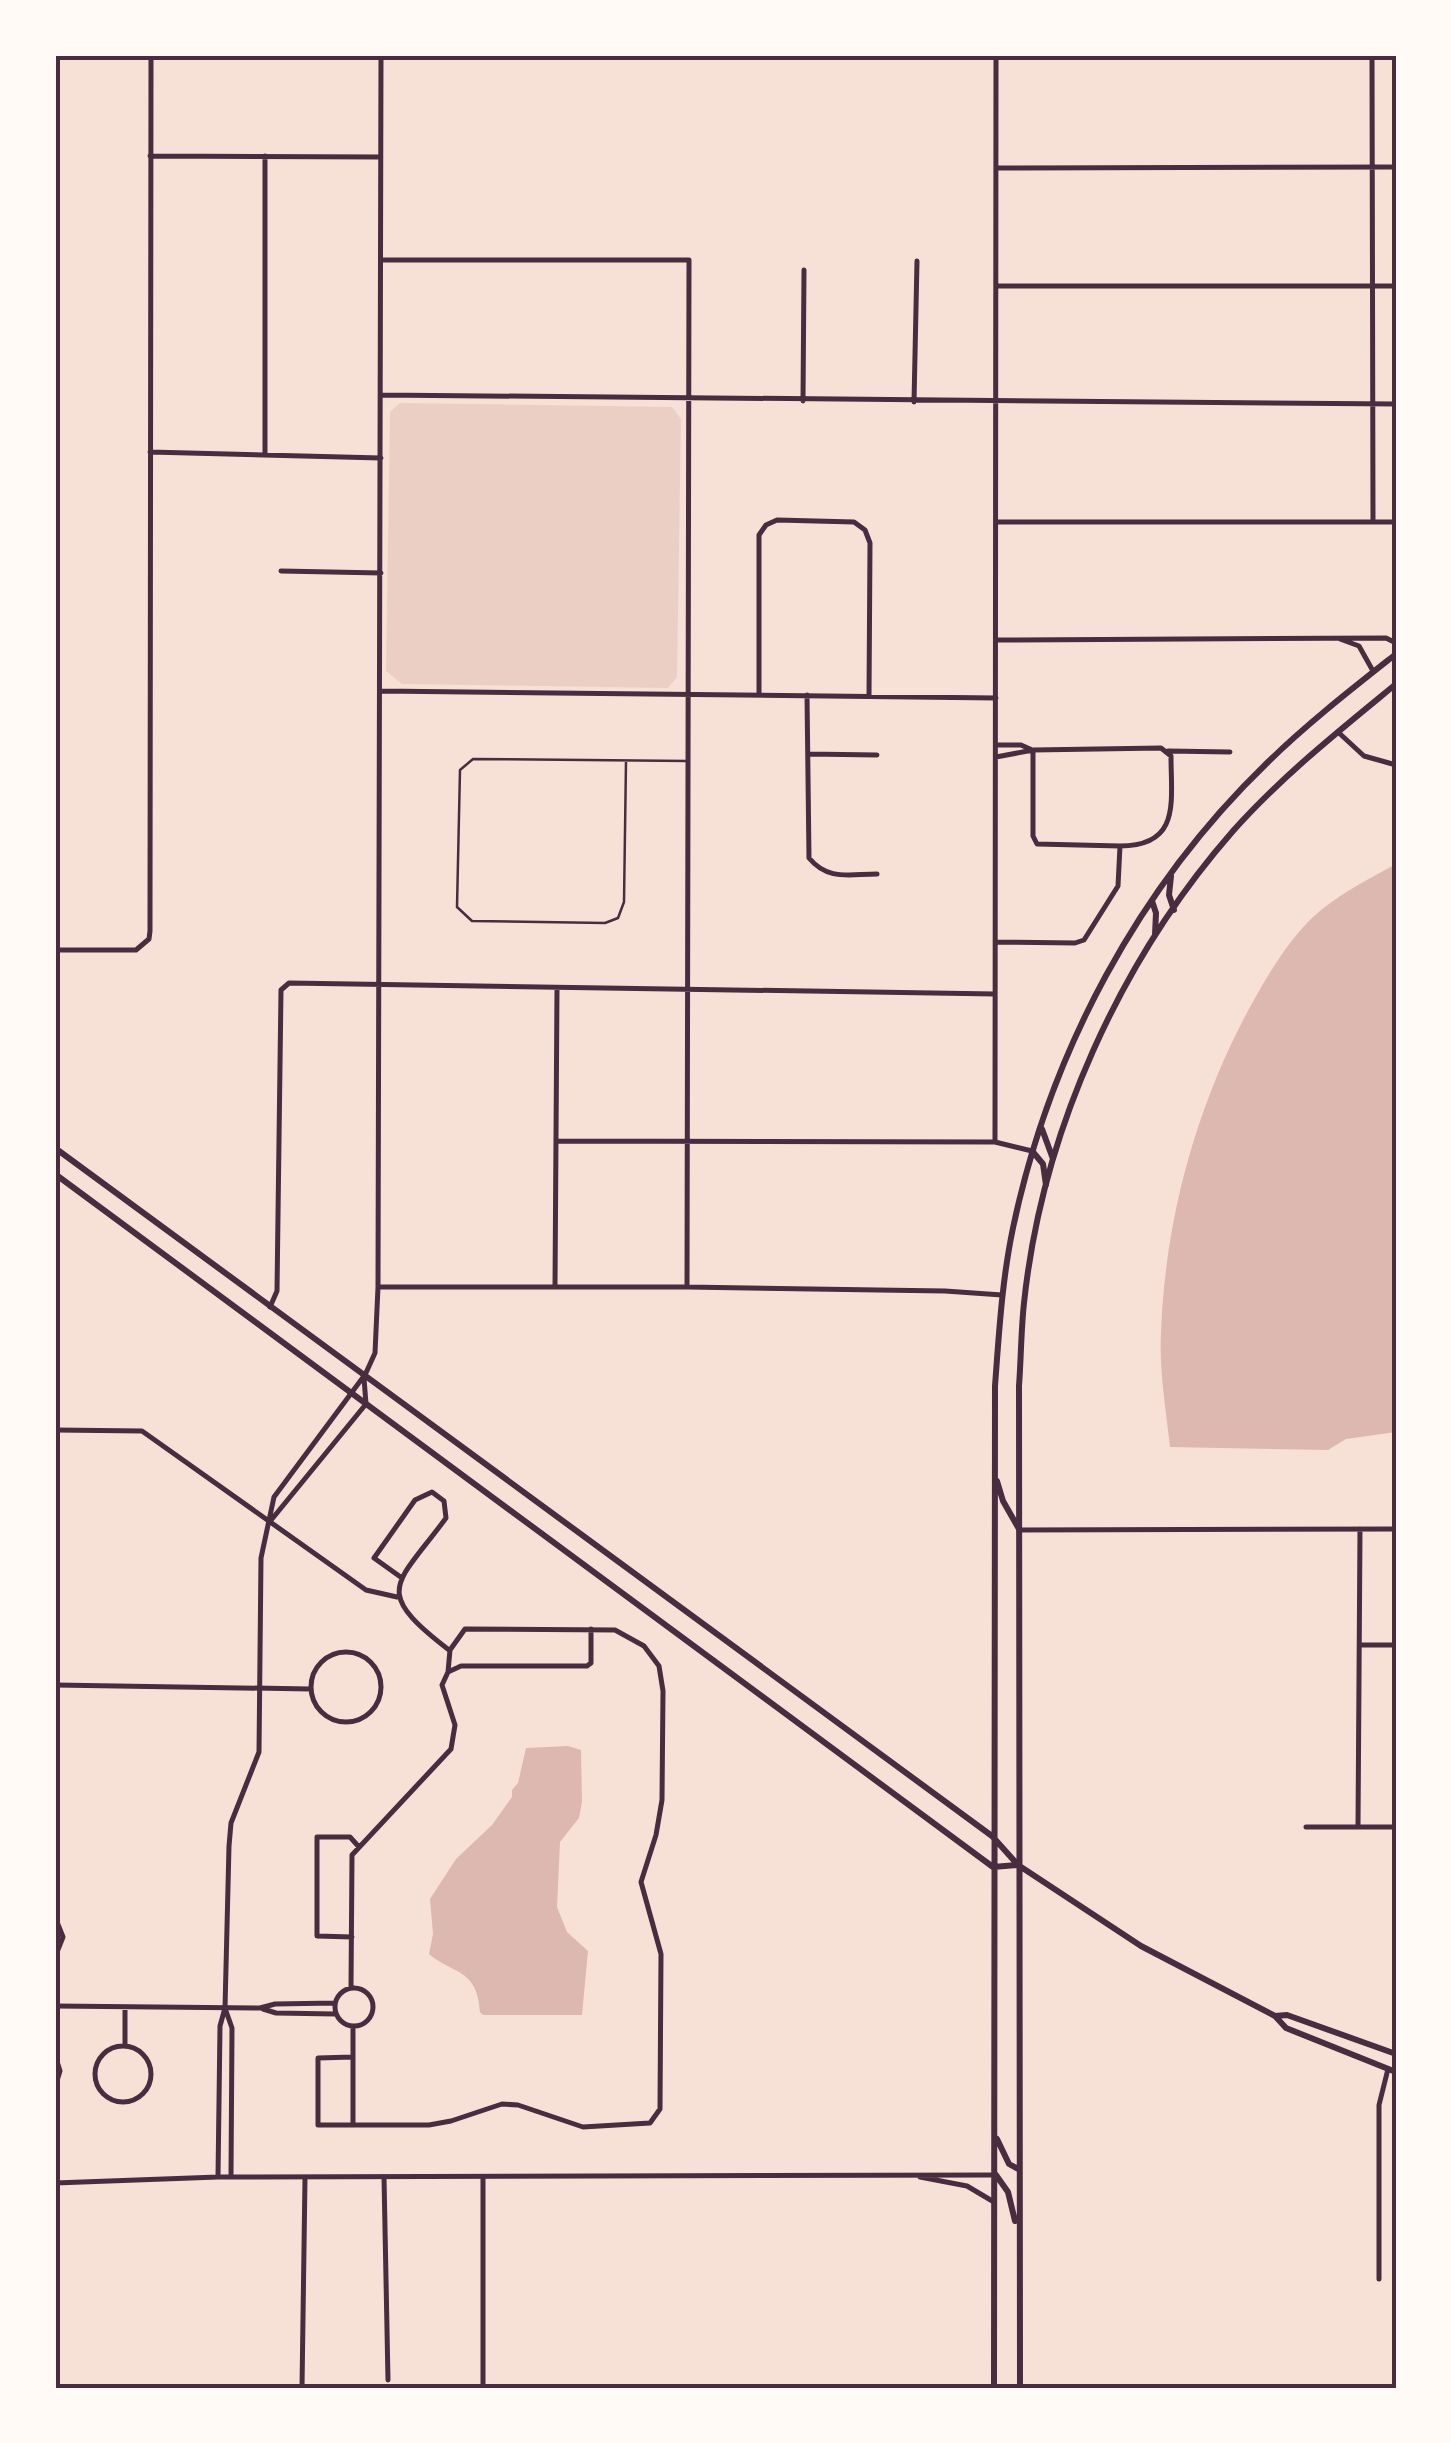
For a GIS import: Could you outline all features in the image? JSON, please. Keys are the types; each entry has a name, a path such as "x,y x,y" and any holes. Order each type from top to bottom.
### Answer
{"main road":[{"path":"994,2388 992,1836 996,1386 1002,1295 1013,1229 1032,1151 1070,1049 1096,994 1152,901 1214,820 1269,762 1396,654"},
{"path":"1020,2388 1020,1386 1024,1302 1047,1190 1090,1060 1155,936 1234,831 1282,780 1394,683"},
{"path":"1171,874 1169,894 1174,910"},
{"path":"1152,901 1155,936"},
{"path":"1041,1126 1054,1160"},
{"path":"55,1148 992,1836 1018,1865 1141,1946 1274,2016 1286,2028 1392,2071"},
{"path":"1032,1151 1043,1164 1047,1190"},
{"path":"55,1174 992,1866 1018,1865"},
{"path":"995,1475 1003,1501 1020,1530"},
{"path":"1274,2016 1288,2015 1396,2054"},
{"path":"995,2134 1003,2154 1018,2170"},
{"path":"996,2175 1008,2192 1018,2232"}],"street":[{"path":"55,950 136,950 143,946 150,931 151,55"},
{"path":"218,2177 228,1846 231,1823 258,1752 260,1558 274,1497 353,1395 374,1353 380,986 381,55"},
{"path":"995,1142 996,55"},
{"path":"1372,55 1373,522"},
{"path":"150,156 381,157"},
{"path":"265,156 265,453"},
{"path":"996,168 1396,168"},
{"path":"381,260 689,260 687,1288"},
{"path":"914,402 918,261"},
{"path":"803,401 804,270"},
{"path":"997,286 1396,286"},
{"path":"382,395 1396,404"},
{"path":"150,452 382,458"},
{"path":"758,695 759,536 766,525 777,520 854,522 865,530 870,544 869,696"},
{"path":"996,522 1396,522"},
{"path":"281,571 382,572"},
{"path":"1337,638 1359,646 1374,672"},
{"path":"996,640 1386,638 1396,642"},
{"path":"381,691 996,698"},
{"path":"807,696 808,858 820,871 829,874 877,874"},
{"path":"1338,732 1364,756 1396,764"},
{"path":"996,744 1021,745 1033,750"},
{"path":"996,757 1033,750 1154,747 1168,752 1230,752"},
{"path":"1033,750 1033,836 1037,844 1120,846 1149,844 1168,822 1168,752"},
{"path":"808,754 878,756"},
{"path":"996,942 1084,940 1118,886 1120,846"},
{"path":"270,1307 277,1291 281,990 289,983 996,994"},
{"path":"555,1287 557,988"},
{"path":"556,1141 995,1142 1032,1151"},
{"path":"378,1287 945,1291 1002,1295"},
{"path":"270,1521 366,1404 364,1376"},
{"path":"55,1430 142,1431 366,1590 397,1597"},
{"path":"402,1578 374,1558 415,1500 432,1492 444,1502 446,1518 402,1578 396,1586 397,1597 423,1630 450,1650"},
{"path":"1358,1827 1360,1529"},
{"path":"1020,1530 1396,1529"},
{"path":"352,1988 352,1855 451,1749 455,1725 442,1692 450,1650 465,1629 616,1630 644,1646 659,1666 663,1692 662,1800 641,1882 661,1954 657,2116 650,2123 635,2126 583,2126 518,2105 502,2104 452,2122 429,2125 318,2125 318,2058 353,2057"},
{"path":"448,1672 462,1666 587,1666 591,1630"},
{"path":"1361,1645 1396,1646"},
{"path":"350,1652 371,1663 381,1684 375,1706 358,1720 347,1722 326,1716 313,1700 310,1689 318,1666 338,1653 350,1652"},
{"path":"55,1685 310,1689"},
{"path":"1306,1827 1396,1827"},
{"path":"352,1937 318,1936 317,1837 350,1837 359,1847"},
{"path":"55,1917 63,1937 55,1957"},
{"path":"352,1988 368,1994 373,2006 369,2018 353,2026 344,2024 336,2014 335,2004 340,1994 352,1988"},
{"path":"55,2006 260,2008 275,2004 335,2004"},
{"path":"125,2006 125,2046"},
{"path":"225,2008 232,2028 231,2177"},
{"path":"260,2008 276,2013 336,2014"},
{"path":"353,2026 353,2125"},
{"path":"125,2046 145,2056 151,2075 137,2098 118,2101 101,2092 94,2074 102,2055 109,2049 125,2046"},
{"path":"55,2055 60,2071 55,2087"},
{"path":"1379,2279 1378,2105 1392,2071"},
{"path":"912,2175 967,2186 995,2203"},
{"path":"55,2183 218,2177 996,2175"},
{"path":"302,2388 305,2178"},
{"path":"384,2178 388,2380"},
{"path":"482,2178 483,2388"}],"lane":[{"path":"626,760 624,902 618,918 605,923 472,921 457,907 460,770 474,759 626,760 689,761"}],"shaded area":[{"path":"400,403 672,407 681,419 677,677 668,688 402,684 386,671 390,412"},
{"path":"1396,864 1396,1432 1346,1439 1328,1450 1170,1447 1161,1361 1164,1289 1177,1203 1201,1118 1255,998 1296,935 1332,902"},
{"path":"568,1746 581,1750 582,1802 579,1818 560,1842 557,1907 567,1932 588,1951 582,2015 483,2015 469,1980 429,1954 433,1934 430,1899 456,1859 492,1825 512,1797 526,1748"}]}
